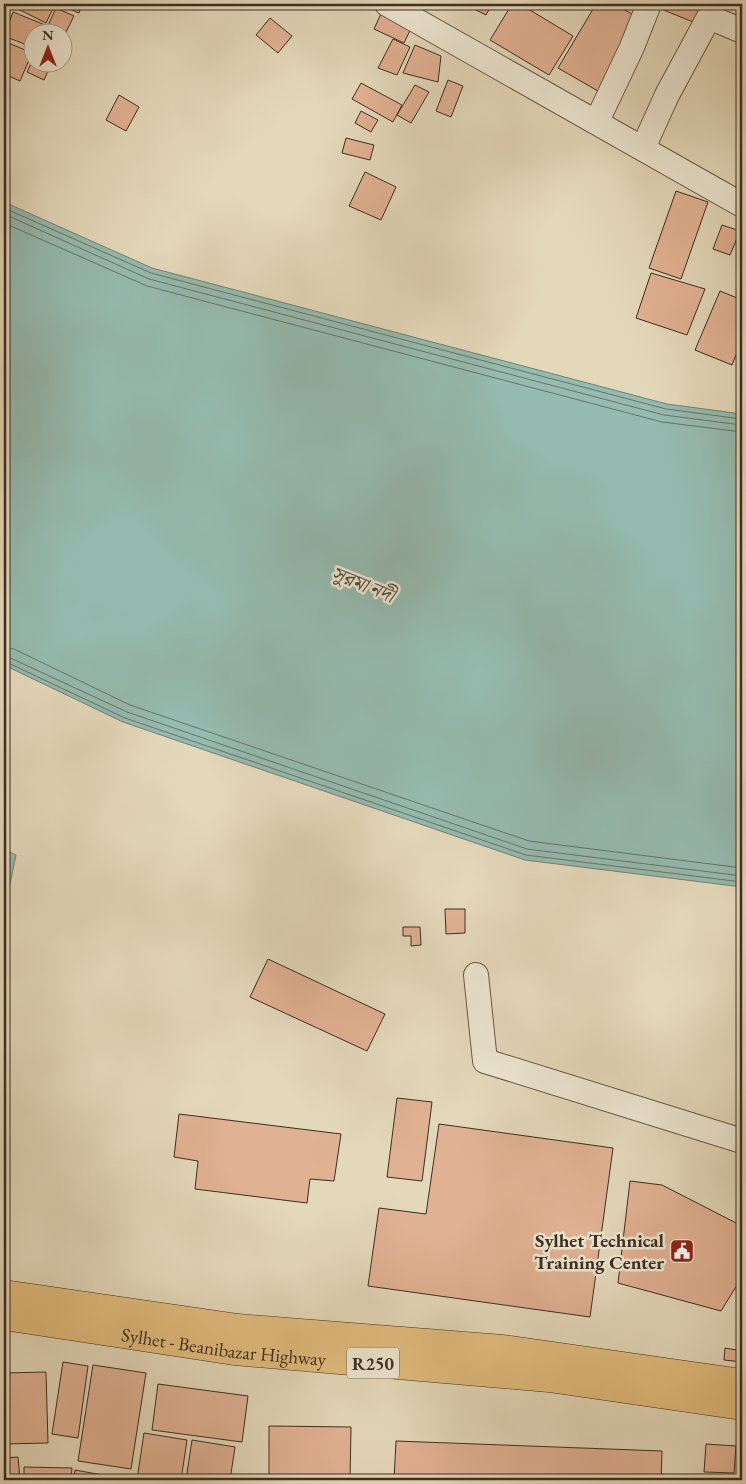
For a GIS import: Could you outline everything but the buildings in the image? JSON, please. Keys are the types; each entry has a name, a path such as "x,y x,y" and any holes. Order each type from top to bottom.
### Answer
{"main road":[{"name":"Sylhet - Beanibazar Highway","path":"4,1294 236,1340"},
{"name":"Sylhet - Beanibazar Highway","path":"4,1316 236,1340 742,1382"},
{"name":"Sylhet - Beanibazar Highway","path":"551,1367 742,1406"}],"street":[{"path":"388,4 742,205"},
{"path":"597,121 632,47 649,4"},
{"path":"643,148 667,95 709,17 742,31"},
{"path":"476,975 485,1061 742,1141"}],"water":[{"name":"সুরমা নদী","path":"4,202 152,268 667,404 742,414 742,887 525,860 123,722 4,665"},
{"path":"4,849 16,855 4,913"}],"place":[{"name":"Sylhet Technical Training Center","path":"682,1251"}]}
